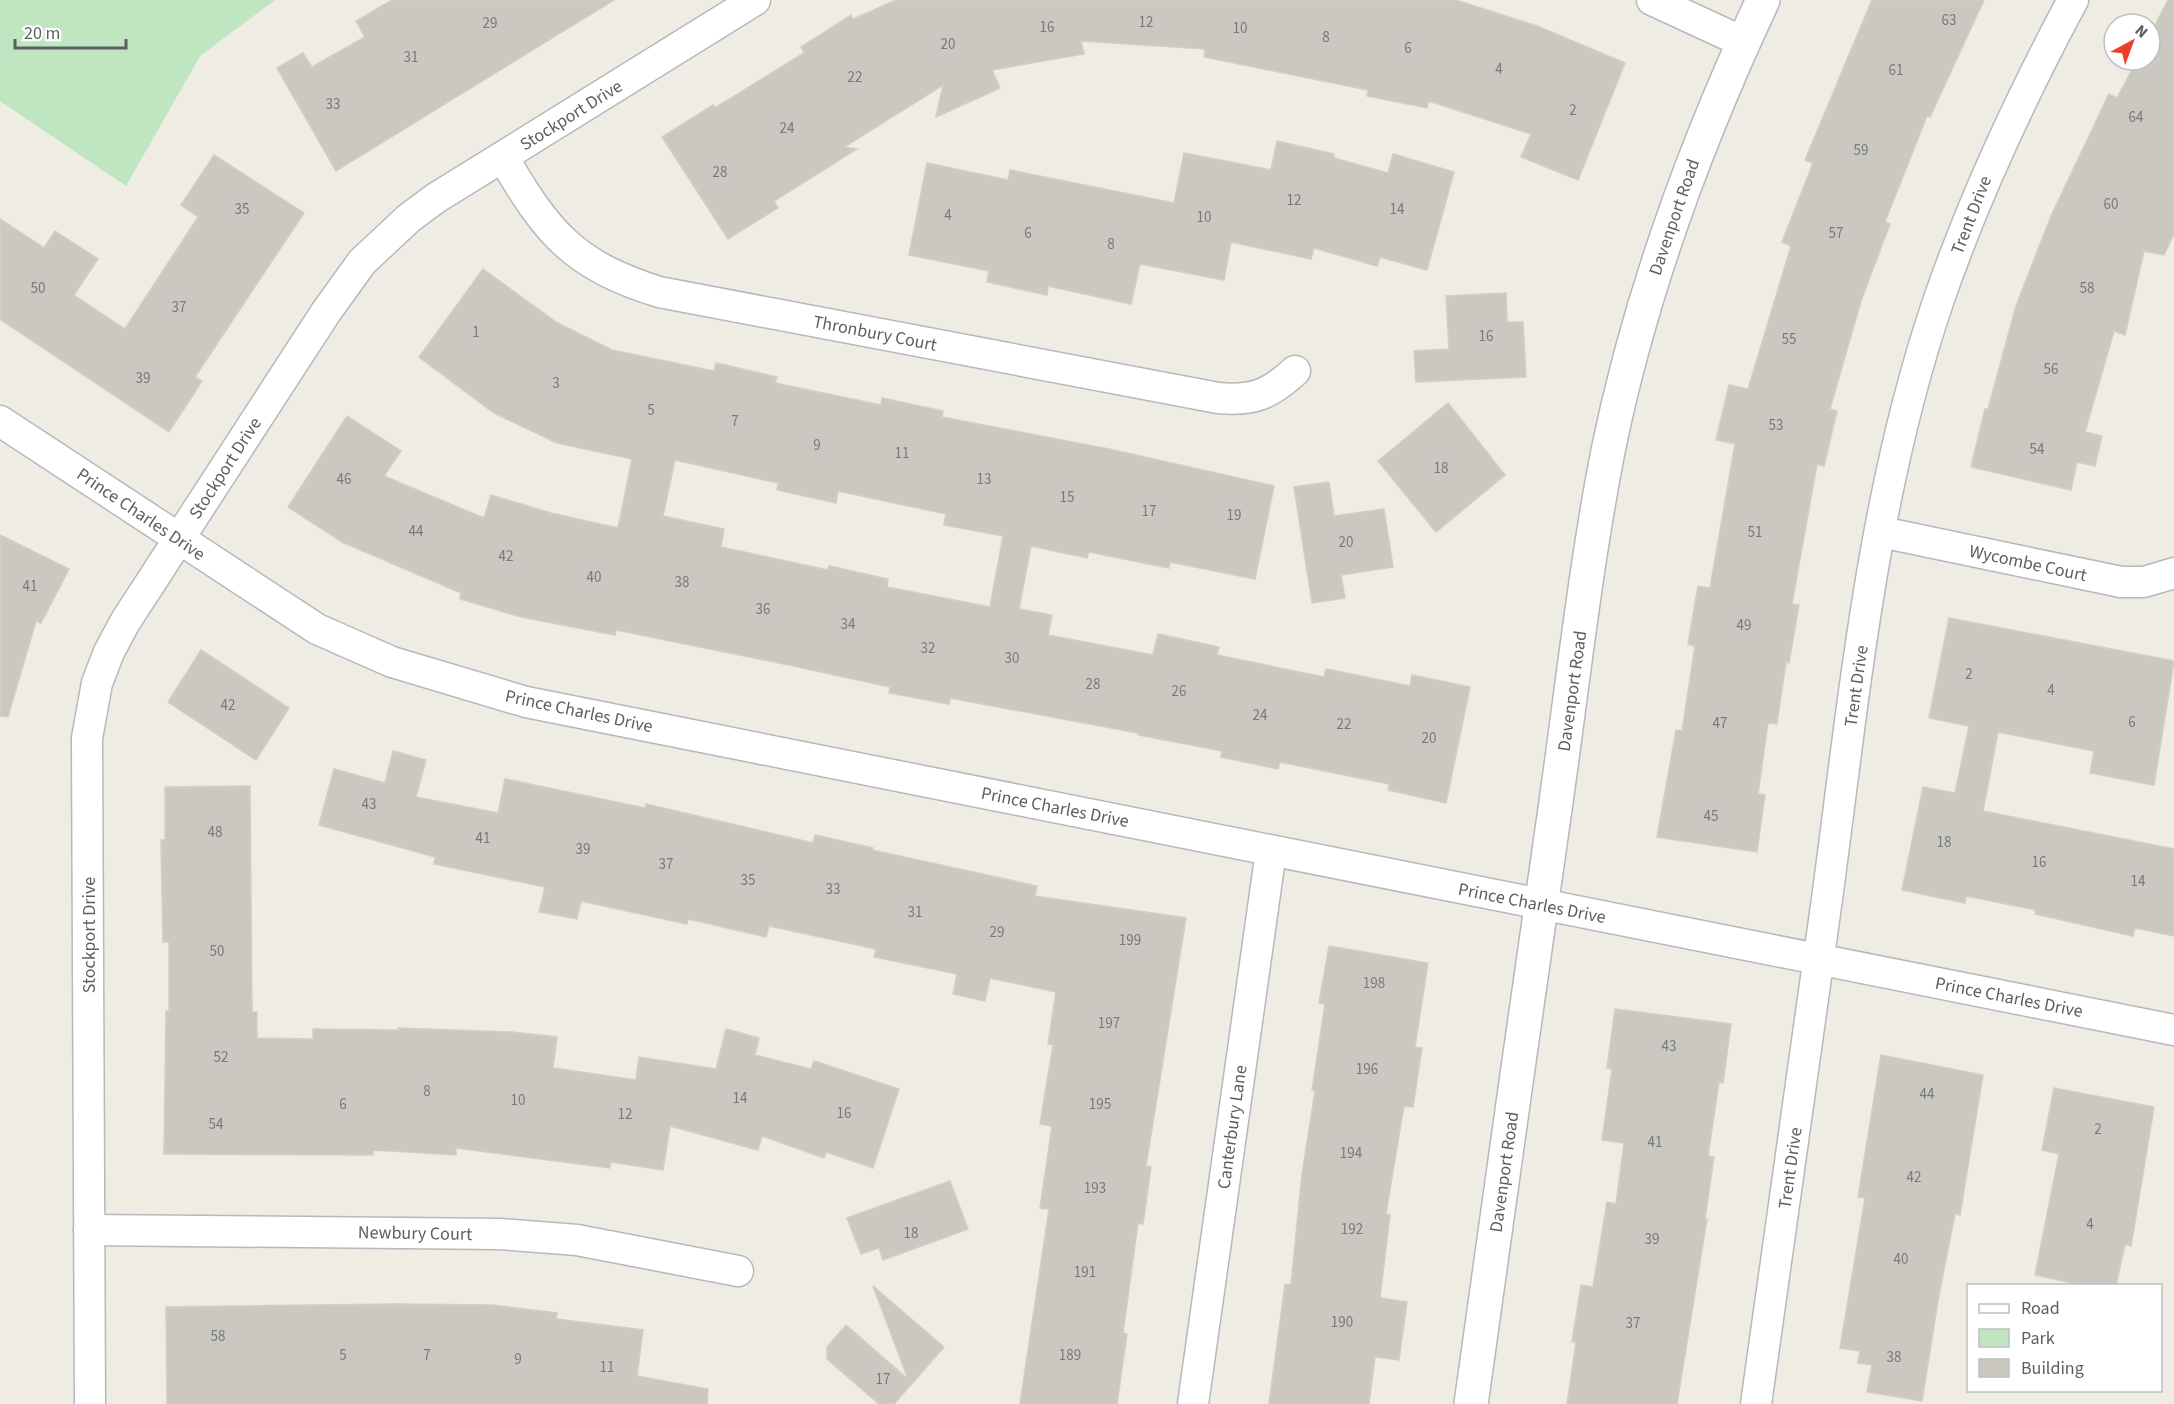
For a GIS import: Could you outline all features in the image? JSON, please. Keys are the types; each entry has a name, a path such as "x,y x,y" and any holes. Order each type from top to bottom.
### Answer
{"street":[{"name":"Stockport Drive","path":"90,1404 87,738 98,683 109,652 140,597 326,312 362,262 409,218 502,157 755,0"},
{"path":"1652,0 1743,42"},
{"name":"Davenport Road","path":"1471,1404 1598,506 1619,403 1649,289 1672,218 1716,102 1763,0"},
{"name":"Trent Drive","path":"1756,1404 1859,666 1881,532 1904,422 1923,353 1971,212 2024,95 2073,0"},
{"name":"Thronbury Court","path":"502,157 528,201 546,225 567,246 593,266 659,292 1218,398 1242,400 1266,393 1295,372"},
{"name":"Prince Charles Drive","path":"0,421 317,629 392,662 470,687 526,702 2174,1030"},
{"name":"Wycombe Court","path":"1881,532 2121,582 2144,582 2174,573"},
{"name":"Canterbury Lane","path":"1193,1404 1271,850"},
{"name":"Newbury Court","path":"89,1230 450,1232 530,1236 577,1240 738,1271"}],"green space":[{"path":"0,0 275,0 200,56 126,186 0,101"}],"building":[{"path":"392,0 614,0 336,171 277,68 303,53 312,67 365,37 356,21"},
{"path":"896,0 1456,0 1537,26 1625,63 1578,180 1521,157 1531,134 1429,101 1427,108 1367,96 1368,90 1204,57 1205,49 1081,41 1084,54 992,70 1000,88 936,117 943,85 844,147 857,149 774,201 778,208 728,239 662,137 713,105 715,108 804,53 801,47 851,15 853,19"},
{"path":"1872,0 1984,0 1930,117 1927,116 1885,222 1890,224 1861,301 1830,409 1837,411 1824,466 1817,464 1792,604 1799,605 1789,663 1786,662 1777,724 1768,723 1758,794 1765,795 1757,852 1657,837 1676,730 1682,731 1695,646 1688,644 1698,586 1710,588 1735,444 1716,440 1729,385 1748,389 1791,246 1782,242 1813,163 1805,160"},
{"path":"2168,0 2174,0 2174,234 2164,255 2144,251 2125,335 2114,331 2085,432 2102,436 2095,466 2077,462 2071,490 1971,467 1985,409 1988,409 2016,306 2051,216 2109,94 2117,98 2131,72 2162,72 2162,12"},
{"path":"1277,141 1334,154 1334,158 1388,173 1393,154 1454,172 1427,270 1380,257 1377,266 1314,248 1311,259 1231,242 1224,280 1140,264 1131,304 1048,286 1047,295 987,282 989,271 909,255 927,163 1008,180 1010,170 1174,203 1184,153 1271,170"},
{"path":"214,155 304,213 195,377 202,381 169,432 0,319 0,219 44,248 55,231 98,259 74,295 125,329 198,217 181,205"},
{"path":"483,269 556,322 612,350 714,371 716,363 777,377 775,383 881,405 882,398 943,411 942,417 1109,449 1274,486 1255,579 1170,562 1169,568 1089,552 1087,558 1031,546 1019,609 1052,615 1048,635 1153,655 1158,634 1219,647 1217,655 1324,677 1326,669 1410,686 1412,675 1470,687 1446,803 1388,790 1389,784 1280,762 1278,769 1221,757 1222,751 950,698 949,704 889,693 890,687 616,630 615,635 521,617 460,599 461,593 342,542 288,507 347,416 401,451 384,476 484,518 491,495 551,513 618,528 632,459 557,443 494,413 419,357","holes":["675,460 778,483 777,490 836,503 838,491 946,514 944,525 1003,536 990,607 887,587 888,579 829,566 828,570 721,547 724,529 663,516"]},
{"path":"1506,293 1507,322 1523,322 1526,377 1416,382 1414,351 1449,349 1446,296"},
{"path":"1448,403 1505,475 1436,532 1378,461"},
{"path":"1329,482 1334,516 1384,509 1393,567 1341,575 1345,598 1312,603 1294,487"},
{"path":"0,535 69,569 41,623 36,621 8,717 0,716"},
{"path":"1949,618 2174,661 2154,785 2090,773 2094,751 1998,732 1983,811 2174,849 2174,936 2135,928 2133,936 2035,914 2036,910 1966,896 1965,903 1902,890 1923,787 1955,793 1969,726 1929,718"},
{"path":"201,650 289,708 256,760 168,702"},
{"path":"393,751 426,760 416,797 498,813 505,779 645,808 646,804 813,843 815,835 873,848 872,850 1037,886 1035,896 1186,918 1146,1166 1151,1167 1143,1224 1138,1223 1123,1333 1127,1334 1117,1404 1020,1404 1049,1209 1040,1208 1052,1126 1040,1124 1053,1045 1048,1044 1056,992 990,978 985,1001 953,994 957,974 874,957 876,949 769,926 766,937 688,919 687,924 581,901 577,919 539,912 545,887 434,864 435,857 319,825 334,769 385,783"},
{"path":"250,786 252,1012 257,1012 257,1038 313,1039 313,1029 398,1030 398,1028 512,1032 557,1037 553,1068 636,1080 639,1057 716,1069 726,1029 759,1038 755,1055 811,1069 814,1061 899,1089 873,1168 826,1152 824,1158 762,1136 758,1150 670,1126 663,1170 611,1162 610,1168 456,1148 456,1155 373,1150 373,1155 164,1154 166,1011 169,1011 169,942 163,942 161,840 165,840 165,787"},
{"path":"1329,946 1428,963 1415,1047 1422,1048 1413,1107 1404,1106 1386,1214 1390,1215 1380,1298 1407,1302 1399,1360 1375,1357 1369,1404 1269,1404 1285,1284 1291,1285 1302,1174 1315,1091 1312,1090 1325,1004 1319,1003"},
{"path":"1615,1009 1731,1024 1723,1083 1719,1082 1708,1156 1714,1157 1705,1219 1707,1219 1677,1404 1567,1404 1576,1342 1572,1342 1581,1285 1593,1287 1607,1202 1616,1204 1624,1143 1602,1140 1612,1069 1607,1068"},
{"path":"1881,1055 1983,1075 1960,1215 1955,1214 1922,1401 1867,1392 1872,1365 1858,1363 1860,1351 1840,1348 1865,1198 1858,1197"},
{"path":"2054,1088 2154,1107 2131,1246 2125,1244 2116,1284 2077,1284 2035,1275 2059,1154 2042,1150"},
{"path":"950,1181 968,1229 883,1260 879,1248 861,1254 847,1218"},
{"path":"873,1286 944,1347 894,1404 879,1404 827,1359 827,1347 846,1325 908,1379"},
{"path":"492,1305 557,1313 556,1319 643,1330 637,1376 708,1389 707,1404 167,1404 166,1307"}]}
